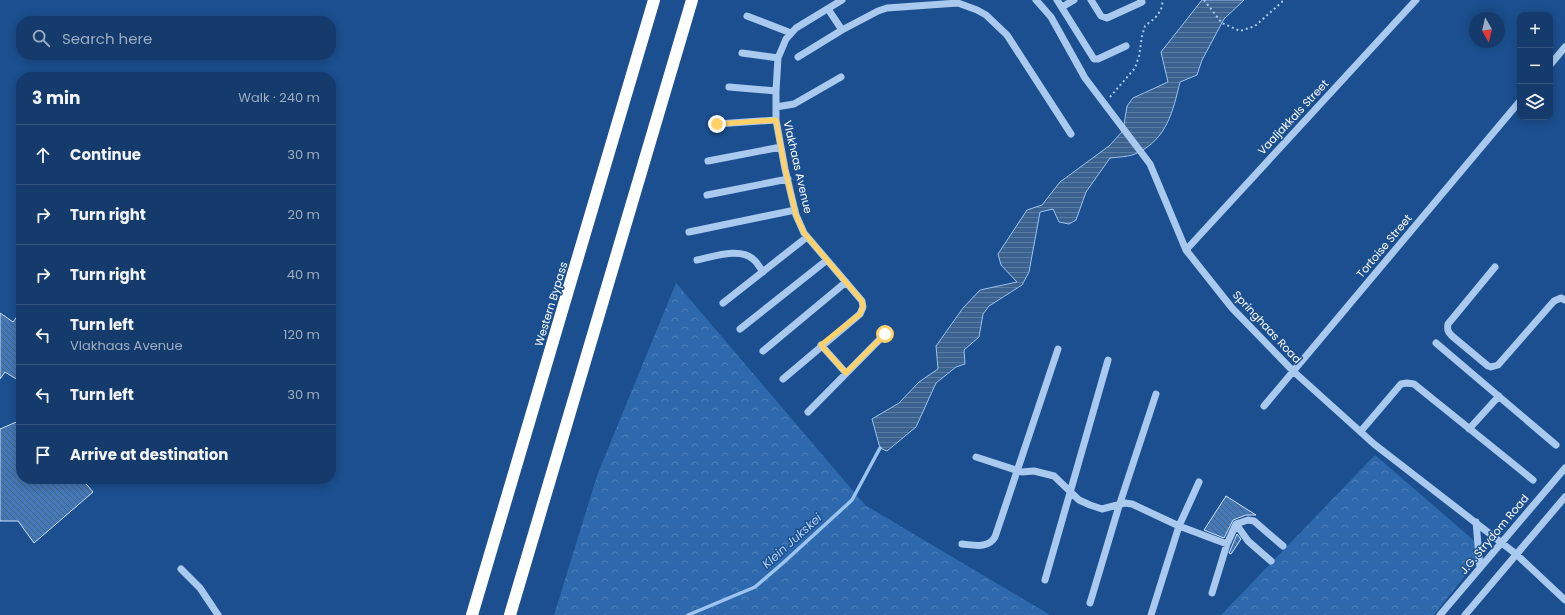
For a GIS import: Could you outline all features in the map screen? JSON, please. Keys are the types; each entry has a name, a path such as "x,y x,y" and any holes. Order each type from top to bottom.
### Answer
{"highway":[{"name":"Western Bypass","path":"472,615 654,0"},
{"path":"510,615 692,0"}],"street":[{"name":"Vlakhaas Avenue","path":"821,345 860,314 863,307 862,301 804,233 796,210 776,120 778,58 786,39 796,28 842,0"},
{"name":"Springhaas Road","path":"1036,0 1050,17 1085,78 1150,164 1186,250 1232,308 1293,371 1374,444 1516,554 1564,597"},
{"path":"1057,0 1094,58 1098,59 1126,46"},
{"path":"1062,7 1074,0"},
{"path":"1091,0 1103,18 1107,18 1142,2"},
{"name":"Vaaljakkals Street","path":"1186,250 1416,0"},
{"path":"798,57 842,30 878,11 887,8 958,3 986,15 1007,35 1071,134"},
{"path":"828,8 842,30"},
{"path":"746,16 791,33"},
{"path":"1553,61 1565,47"},
{"path":"742,53 778,58"},
{"path":"776,107 794,104 841,77"},
{"path":"729,87 776,91"},
{"name":"Tortoise Street","path":"1264,406 1517,105"},
{"path":"717,124 776,120"},
{"path":"708,161 781,147"},
{"path":"707,195 788,179"},
{"path":"689,232 796,210"},
{"path":"723,303 807,237"},
{"path":"697,260 736,253 743,254 753,259 763,272"},
{"path":"740,329 827,260"},
{"path":"1495,267 1448,324 1447,328 1452,336 1488,366 1498,366 1554,301 1558,299 1565,300"},
{"path":"764,351 846,282"},
{"path":"808,412 885,334"},
{"path":"1436,343 1556,445"},
{"path":"783,380 821,345 846,373"},
{"path":"962,544 982,546 992,541 1018,470 1058,349"},
{"path":"1045,580 1108,360"},
{"path":"1361,431 1401,384 1414,384 1533,480"},
{"path":"1090,603 1118,506 1156,394"},
{"path":"1469,429 1499,396"},
{"path":"976,457 1026,472 1034,471 1054,476 1079,500 1090,505 1102,509 1125,503 1132,504 1179,526 1227,544"},
{"name":"J.G. Strydom Road","path":"1440,615 1565,468"},
{"path":"1151,615 1179,526 1200,482"},
{"path":"1465,615 1565,497"},
{"path":"1212,593 1227,544 1236,524 1248,520 1254,521 1283,546"},
{"path":"1476,522 1480,568"},
{"path":"1236,524 1248,541 1272,561"},
{"path":"181,569 200,588 218,615"}],"path":[{"path":"1104,103 1135,68 1145,26 1155,18 1161,10 1163,0"},
{"path":"1204,0 1222,23 1240,31 1255,26 1282,2 1282,0"}],"green space":[{"path":"676,283 865,505 1050,615 554,615 598,473"},
{"path":"1375,455 1485,550 1434,615 1221,615"}],"shaded area":[{"path":"1202,0 1244,0 1224,19 1202,60 1197,75 1180,82 1175,103 1162,132 1147,147 1137,153 1110,158 1086,192 1076,220 1069,224 1059,222 1053,209 1040,212 1029,272 1022,285 989,306 983,314 979,337 964,350 965,364 956,367 936,383 916,427 887,451 880,448 872,419 899,403 919,382 938,369 936,346 963,308 980,290 1017,282 1001,265 998,254 1027,210 1042,205 1060,182 1109,146 1123,131 1127,106 1133,98 1168,82 1161,52"}],"building":[{"path":"0,313 13,322 16,318 16,379 5,372 0,379"},
{"path":"16,422 16,484 86,484 93,492 34,543 18,521 0,521 0,429"},
{"path":"1226,496 1256,515 1246,515 1233,520 1224,538 1204,530"},
{"path":"1237,534 1241,539 1231,554 1229,553"}],"waterway":[{"name":"Klein Jukskei","path":"688,615 755,587 783,563 852,500 880,448"}],"route":[{"path":"717,124 776,120 785,169 796,215 804,233 862,301 863,307 860,314 821,345 846,373 885,334"}]}
